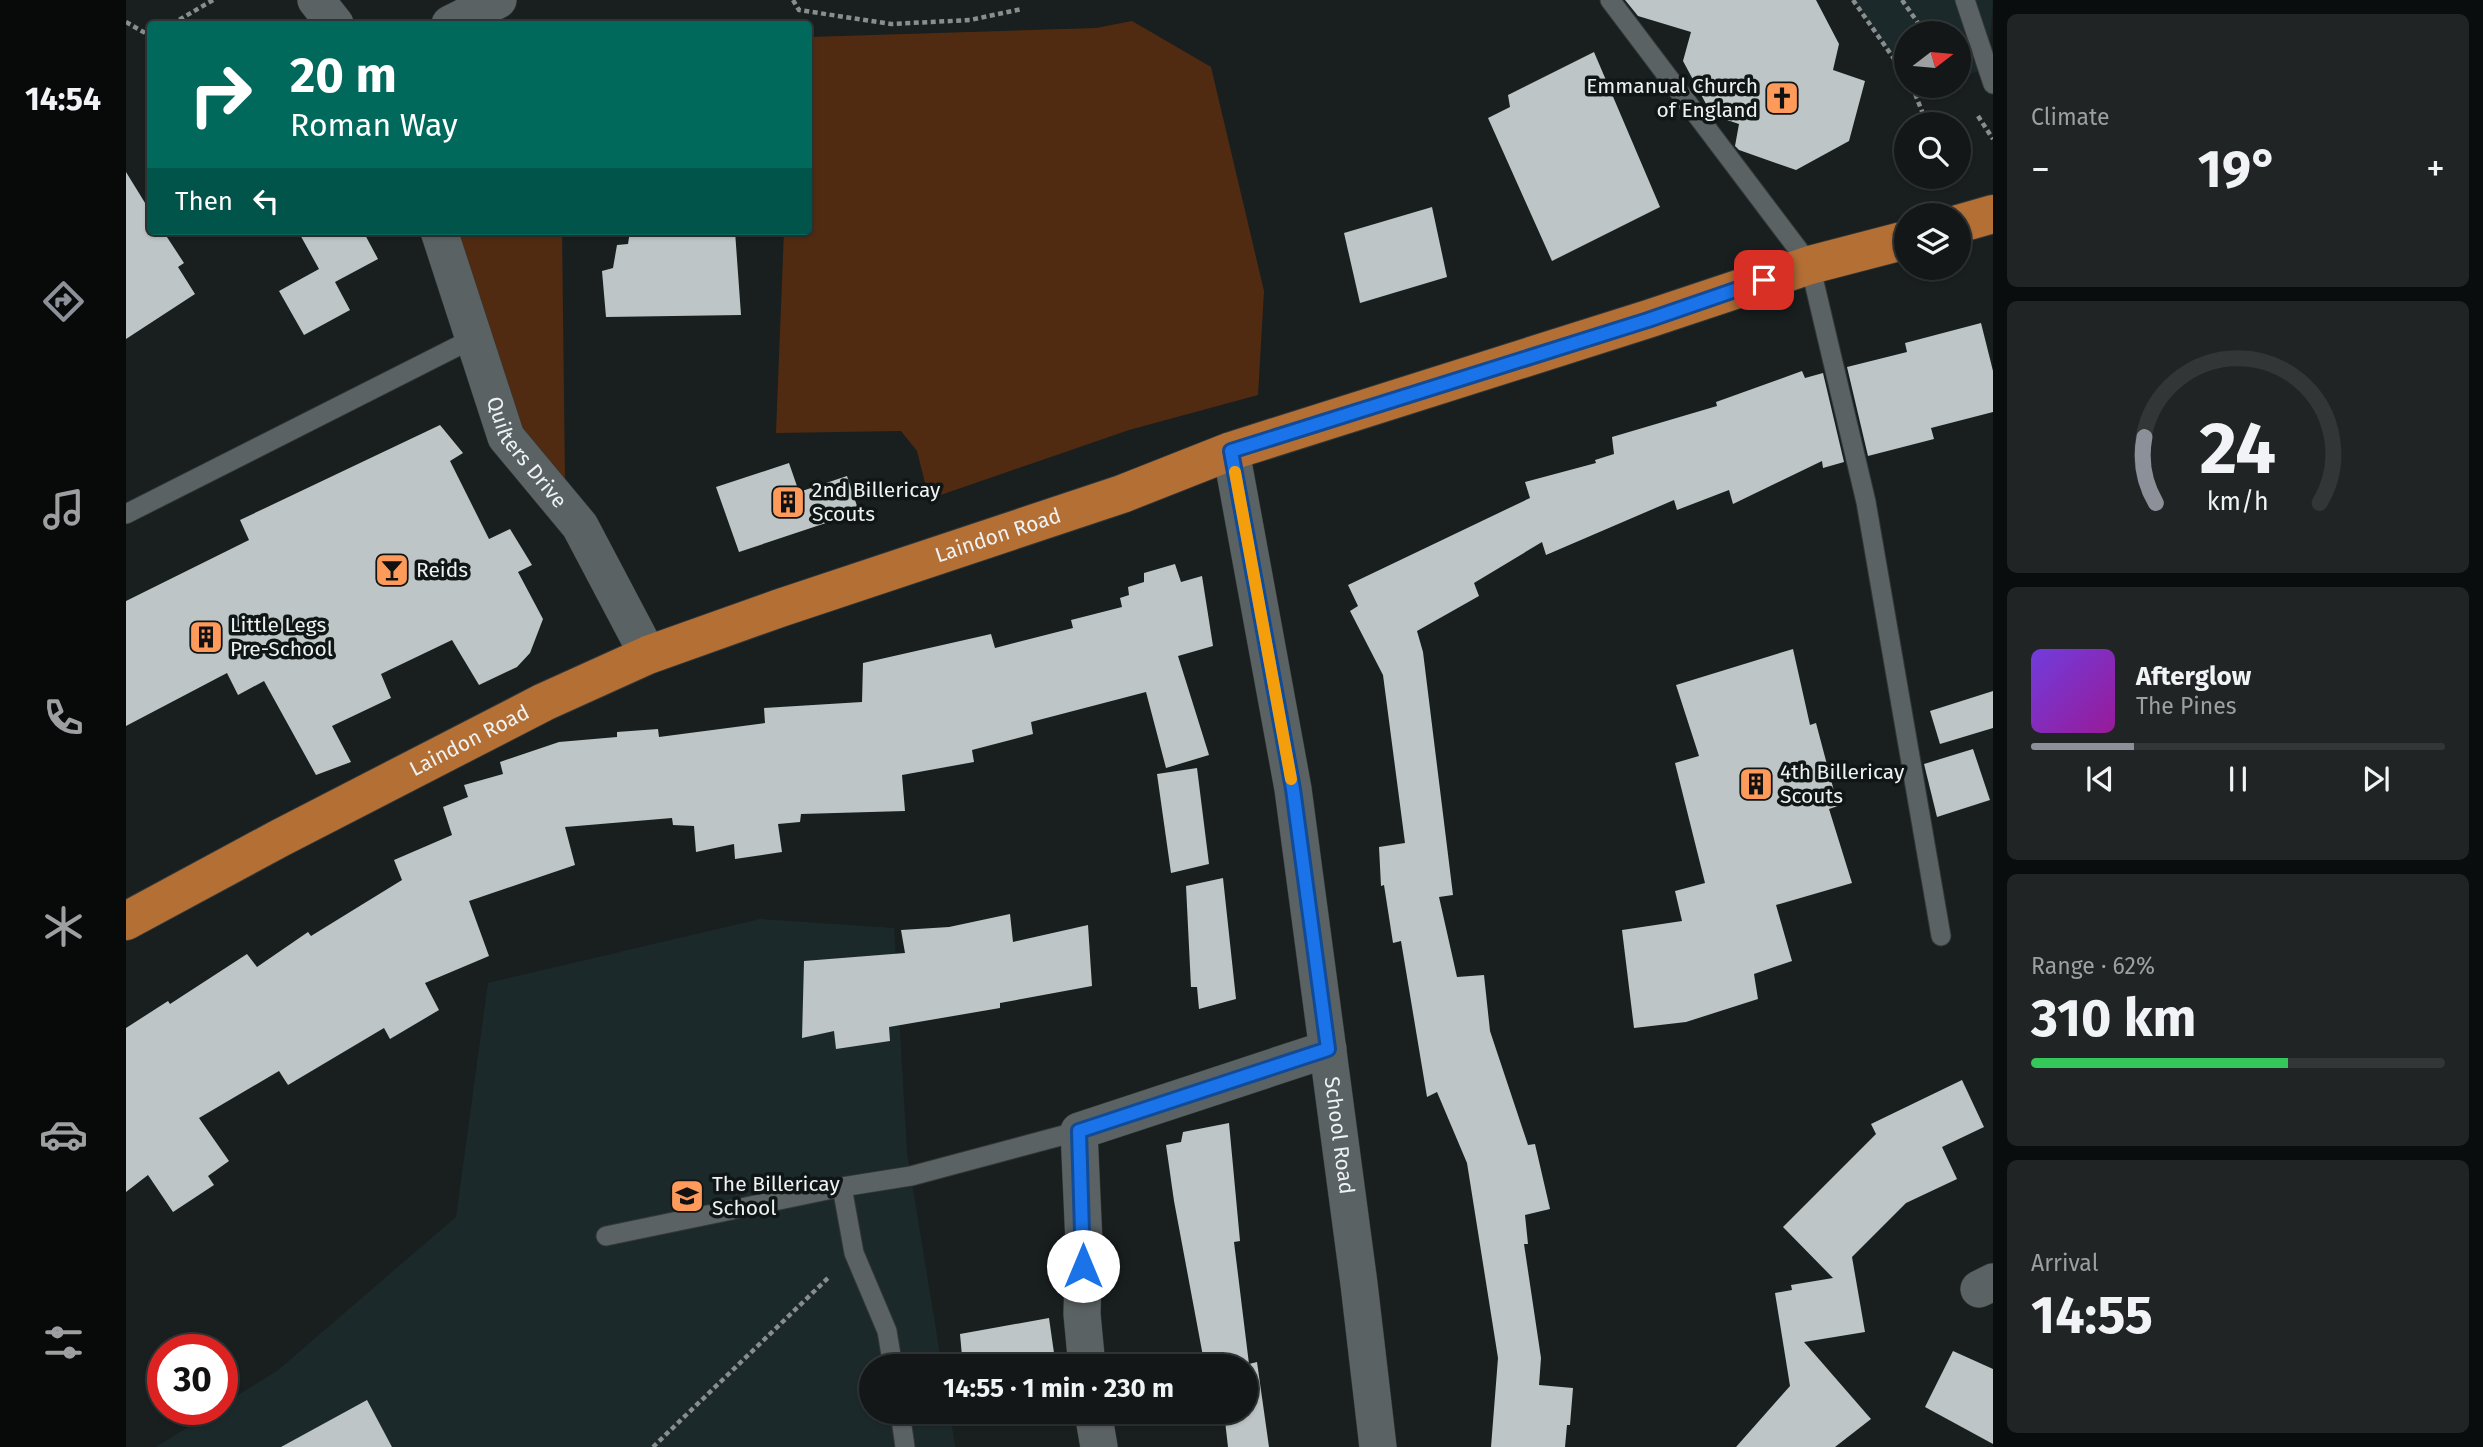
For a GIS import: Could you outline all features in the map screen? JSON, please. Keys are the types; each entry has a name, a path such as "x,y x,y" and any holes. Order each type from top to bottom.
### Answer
{"main road":[{"path":"1971,220 1993,214"},
{"name":"Laindon Road","path":"126,922 280,838 544,702 648,655 1122,494 1231,451 1648,320 1810,265 1894,243"}],"street":[{"path":"316,0 333,21"},
{"path":"456,21 498,0"},
{"name":"Quilters Drive","path":"440,235 506,437 580,526 648,655"},
{"name":"School Road","path":"1231,451 1293,789 1359,1283 1378,1447"},
{"path":"1086,1354 1082,1314 1084,1243 1079,1131 1328,1049"},
{"path":"1095,1424 1099,1447"}],"lane":[{"path":"1611,0 1810,265 1866,502 1941,936"},
{"path":"1965,0 1993,84"},
{"path":"126,514 474,338"},
{"path":"606,1236 842,1187 911,1176 1079,1131"},
{"path":"842,1187 854,1253 887,1331 891,1354"},
{"path":"902,1424 905,1447"}],"path":[{"path":"177,21 213,0"},
{"path":"793,0 799,10 891,24 970,20 1022,9"},
{"path":"1853,0 1894,59"},
{"path":"1902,0 1917,21"},
{"path":"126,22 147,34"},
{"path":"653,1447 854,1253"}],"shaded area":[{"path":"1853,0 1993,0 1988,68 1971,74 1971,21 1894,21 1894,59"},
{"path":"1132,21 1211,67 1264,291 1258,395 1129,430 929,499 917,451 901,431 776,433 784,235 812,235 812,37 1096,28"},
{"path":"455,235 562,235 565,482 518,426"},
{"name":"The Billericay School","path":"760,919 894,928 907,1153 940,1354 859,1354 859,1424 952,1424 955,1447 156,1447 191,1425 238,1425 238,1395 277,1371 456,1217 488,983"}],"building":[{"name":"Emmanual Church of England","path":"1625,0 1816,0 1839,44 1833,70 1865,81 1849,141 1796,170 1739,150 1735,146 1739,124 1712,115 1683,61 1691,32 1638,16"},
{"path":"1594,52 1660,207 1552,261 1488,118 1510,107 1508,95"},
{"path":"126,172 147,206 147,235 166,235 184,263 178,267 195,294 126,339"},
{"path":"1432,207 1447,277 1360,303 1344,233"},
{"path":"300,235 365,235 378,259 335,282 350,310 304,335 279,291 319,269"},
{"path":"629,235 735,235 741,315 606,317 602,271 613,268 617,245 628,244"},
{"path":"1981,323 1993,371 1993,412 1931,428 1934,439 1868,456 1847,367 1907,352 1905,343"},
{"path":"1802,371 1805,378 1823,373 1844,462 1823,468 1822,461 1733,504 1729,490 1677,510 1674,500 1546,555 1542,542 1474,583 1479,596 1417,631 1423,652 1453,895 1439,897 1457,977 1484,975 1490,1031 1528,1145 1535,1144 1550,1209 1525,1215 1528,1244 1524,1244 1541,1358 1539,1385 1573,1388 1565,1447 1491,1447 1498,1358 1467,1163 1437,1092 1427,1097 1401,941 1393,943 1384,885 1381,886 1379,847 1405,843 1383,675 1350,611 1358,606 1348,585 1530,498 1525,482 1596,463 1595,460 1614,454 1612,437 1717,406 1716,402"},
{"name":"Reids","path":"440,425 463,453 450,461 489,539 510,529 532,565 518,572 543,619 530,653 517,667 479,685 452,640 381,674 391,698 332,726 351,762 316,775 264,681 238,695 227,673 126,726 126,601 249,540 240,520"},
{"name":"2nd Billericay Scouts","path":"789,463 799,492 847,476 859,512 739,552 716,487"},
{"path":"1175,564 1181,582 1202,576 1213,646 1178,656 1209,755 1166,768 1146,692 1031,722 1033,734 972,750 974,762 902,775 905,811 801,814 800,822 778,824 782,852 735,859 734,844 696,852 694,826 673,825 672,818 565,827 575,865 469,901 489,956 425,983 439,1010 390,1039 384,1028 288,1085 279,1071 199,1118 229,1161 208,1176 214,1185 173,1212 148,1175 126,1192 126,1028 168,1001 170,1004 247,954 257,967 308,932 311,936 402,880 394,860 452,835 443,807 468,797 464,785 503,774 500,762 559,742 617,737 617,732 658,729 659,737 765,723 764,708 862,702 863,663 991,634 995,648 1073,628 1071,620 1122,607 1120,598 1129,595 1128,587 1144,582 1144,573"},
{"path":"1793,649 1810,725 1816,723 1838,806 1829,809 1852,883 1776,905 1792,961 1754,974 1758,999 1686,1022 1634,1028 1622,930 1682,921 1675,891 1705,883 1675,763 1699,756 1676,685"},
{"path":"1993,691 1993,728 1940,744 1930,711"},
{"path":"1973,749 1990,800 1937,817 1924,764"},
{"path":"1197,768 1209,864 1171,873 1157,774"},
{"path":"1223,878 1236,999 1199,1009 1197,987 1191,987 1186,886"},
{"path":"1010,914 1013,942 1088,925 1092,986 1000,1003 1000,1008 889,1027 890,1041 836,1049 834,1031 802,1038 804,961 905,953 901,930 949,927"},
{"path":"1962,1080 1984,1127 1942,1147 1957,1179 1906,1203 1852,1257 1865,1332 1804,1342 1871,1419 1835,1447 1736,1447 1790,1386 1775,1293 1792,1290 1791,1285 1833,1278 1783,1227 1876,1134 1871,1124"},
{"path":"1229,1123 1240,1241 1234,1242 1248,1354 1203,1354 1166,1145 1181,1142 1183,1132"},
{"path":"1049,1318 1054,1354 962,1354 960,1334"},
{"path":"1953,1351 1993,1369 1993,1444 1925,1407"},
{"path":"1258,1369 1269,1447 1228,1447 1225,1424 1258,1424"},
{"path":"367,1400 392,1447 281,1447"}],"slow traffic":[{"path":"1235,472 1291,779"}],"place":[{"name":"Emmanual Church of England","path":"1782,98"},
{"name":"2nd Billericay Scouts","path":"788,502"},
{"name":"Reids","path":"392,570"},
{"name":"Little Legs Pre-School","path":"206,637"},
{"name":"4th Billericay Scouts","path":"1756,784"},
{"name":"The Billericay School","path":"687,1196"}],"route":[{"path":"1083,1266 1079,1131 1328,1049 1293,789 1231,451 1648,320 1764,280"}]}
